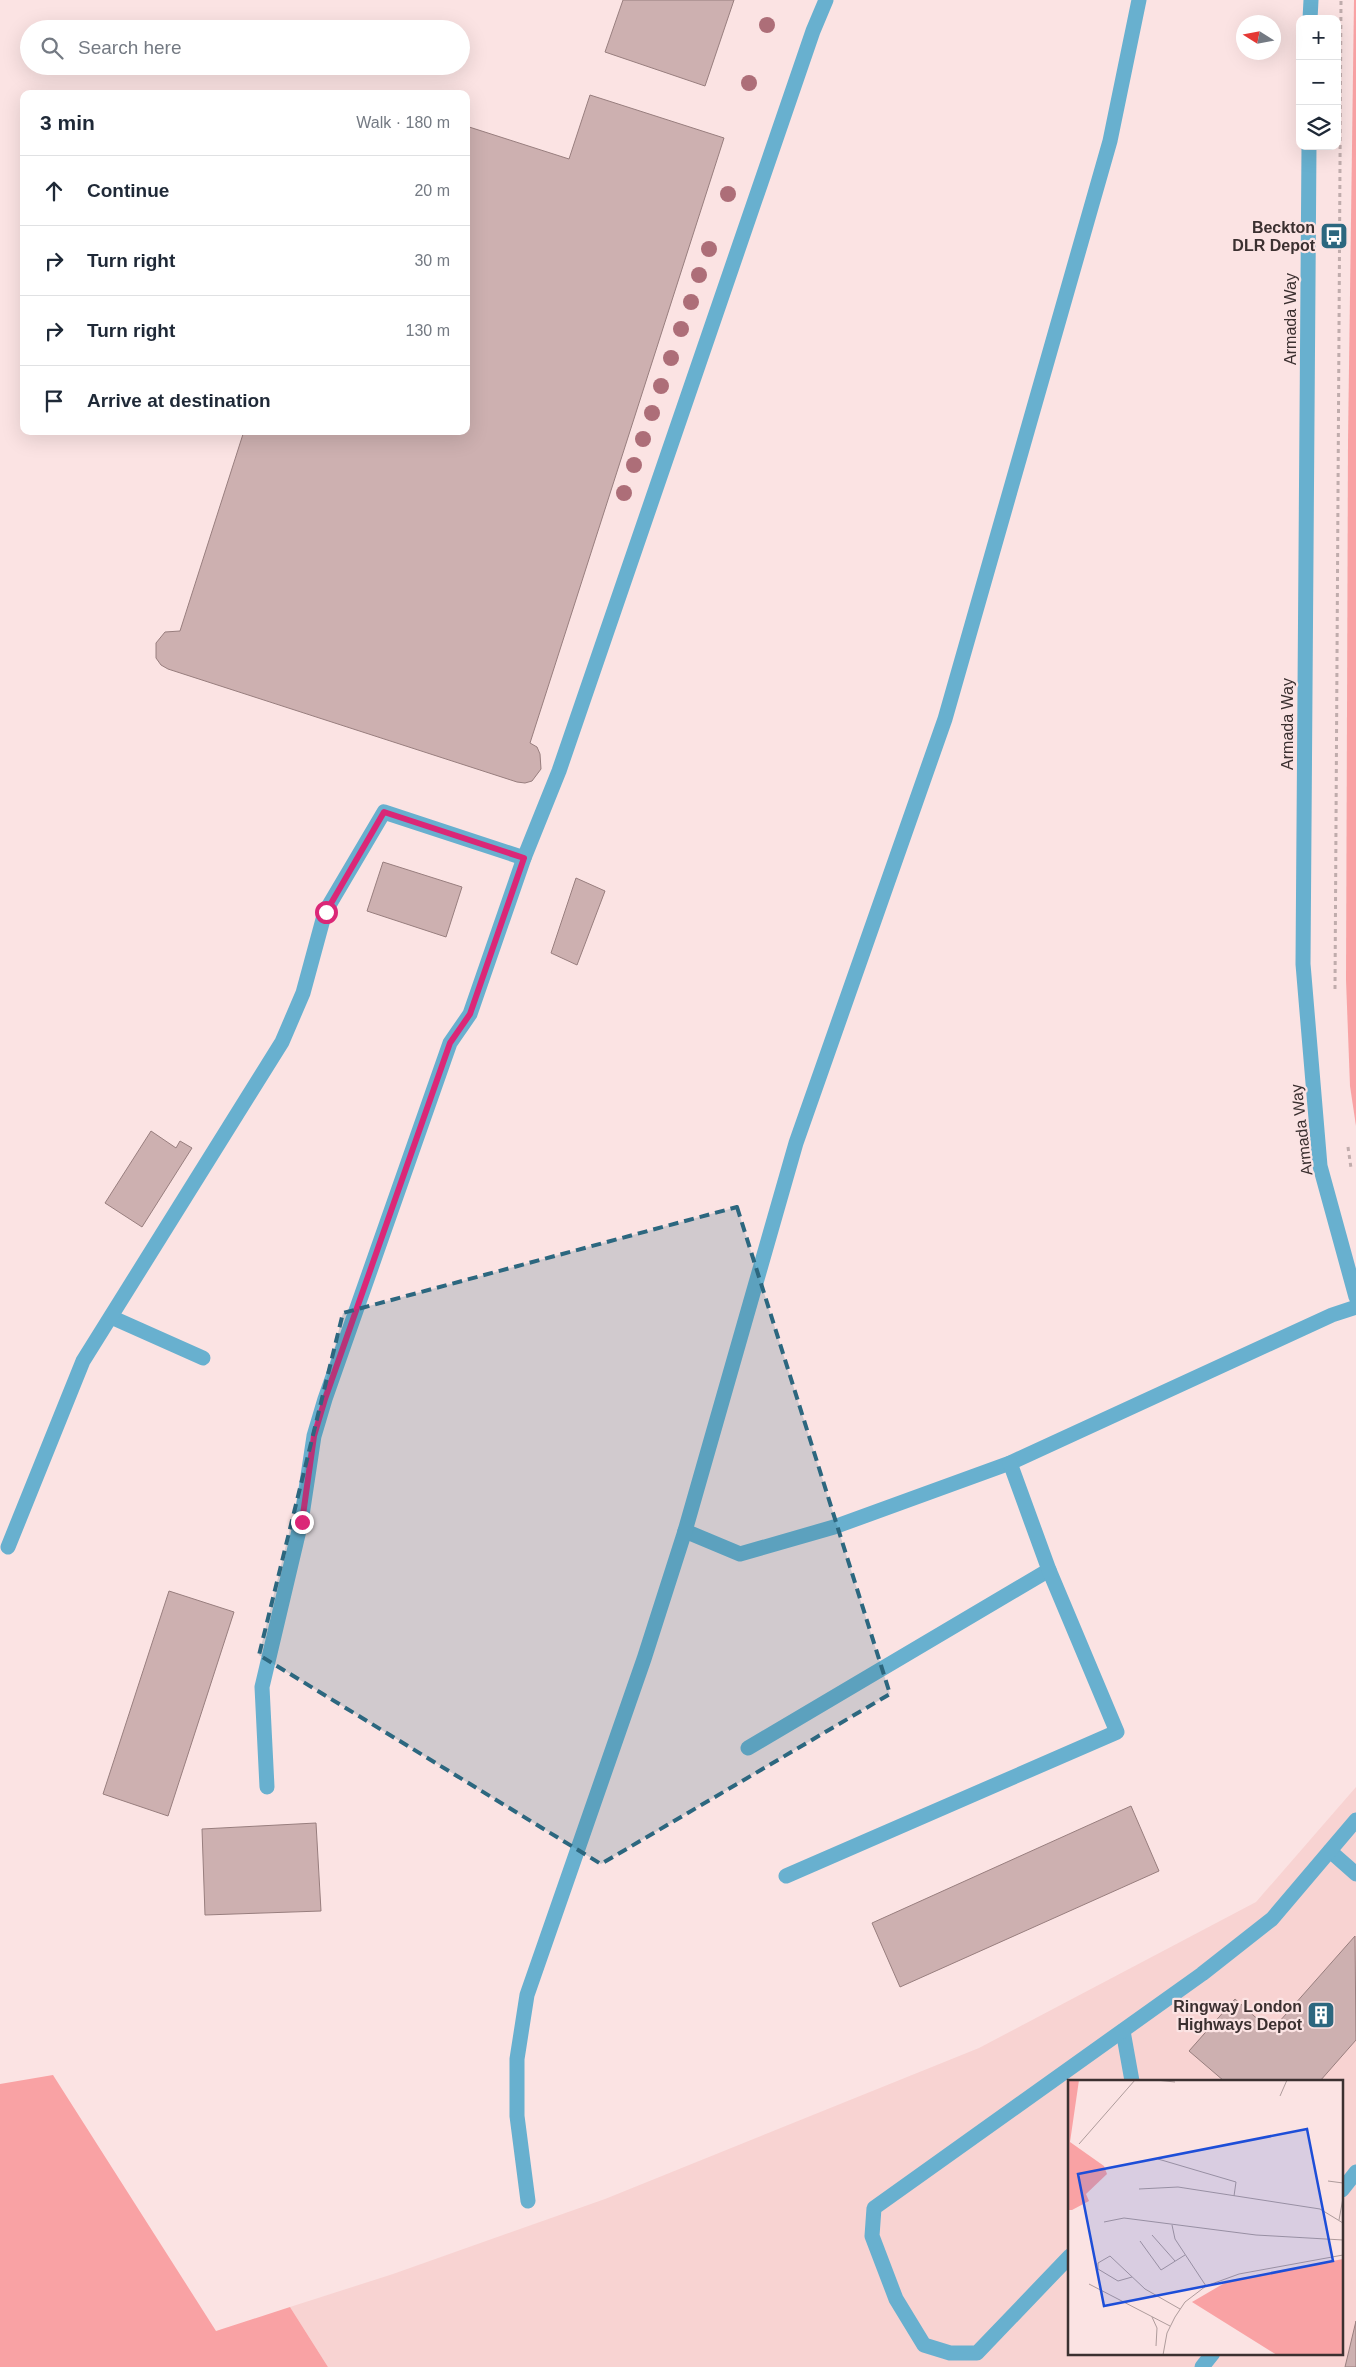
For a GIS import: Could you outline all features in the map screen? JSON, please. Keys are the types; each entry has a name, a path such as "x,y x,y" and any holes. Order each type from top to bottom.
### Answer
{"street":[{"path":"267,1787 262,1687 302,1522 314,1436 325,1399 450,1043 470,1014 524,858 559,770 803,59 826,0"},
{"path":"528,2201 517,2116 517,2059 527,1995 644,1659 685,1531 796,1143 945,719 1110,141 1139,0"},
{"path":"1310,0 1310,15"},
{"name":"Armada Way","path":"1309,150 1303,964 1320,1166 1356,1296"},
{"path":"8,1547 83,1361 282,1042 303,993 326,912 384,812 524,858"},
{"path":"685,1531 740,1554 834,1527 1010,1463 1323,1319 1356,1307"},
{"path":"111,1316 203,1358"},
{"path":"786,1876 1117,1732 1049,1570 1010,1463"},
{"path":"748,1748 1049,1570"},
{"path":"1068,2258 977,2353 950,2353 924,2345 896,2299 872,2236 874,2208 1202,1974 1272,1919 1356,1820"},
{"path":"1330,1851 1356,1874"},
{"path":"1123,2031 1132,2080"},
{"path":"1344,2187 1356,2172"},
{"path":"1202,2367 1212,2354"}],"path":[{"path":"1335,998 1341,0"},
{"path":"1347,1141 1351,1170"}],"highlighted area":[{"path":"737,1207 890,1694 601,1864 259,1655 343,1313"}],"shaded area":[{"path":"1354,0 1356,0 1356,1126 1350,1086 1346,980 1348,441"},
{"path":"1356,1787 1356,2367 328,2367 290,2307 393,2274 605,2199 979,2048 1256,1902"},
{"path":"53,2075 216,2331 290,2307 328,2367 0,2367 0,2084"}],"building":[{"path":"623,0 734,0 705,86 605,52"},
{"path":"590,95 724,138 530,743 537,747 540,754 541,769 532,781 525,783 517,782 168,669 161,665 156,658 156,643 165,632 180,631 243,435 470,435 470,127 569,159"},
{"path":"383,862 462,887 446,937 367,911"},
{"path":"576,878 605,891 577,965 551,953"},
{"path":"151,1131 176,1148 180,1141 192,1148 142,1227 105,1203"},
{"path":"169,1591 234,1612 168,1816 103,1794"},
{"path":"1131,1806 1159,1871 900,1987 872,1923"},
{"path":"316,1823 321,1911 205,1915 202,1829"},
{"name":"Ringway London Highways Depot","path":"1355,1936 1356,2040 1321,2080 1223,2080 1189,2051 1235,1999 1271,2031"},
{"path":"1356,2321 1356,2367 1345,2367"}],"place":[{"name":"Beckton DLR Depot","path":"1334,236"},
{"name":"Ringway London Highways Depot","path":"1321,2015"}],"route":[{"path":"302,1522 314,1436 325,1399 450,1043 470,1014 524,858 384,812 326,912"}]}
